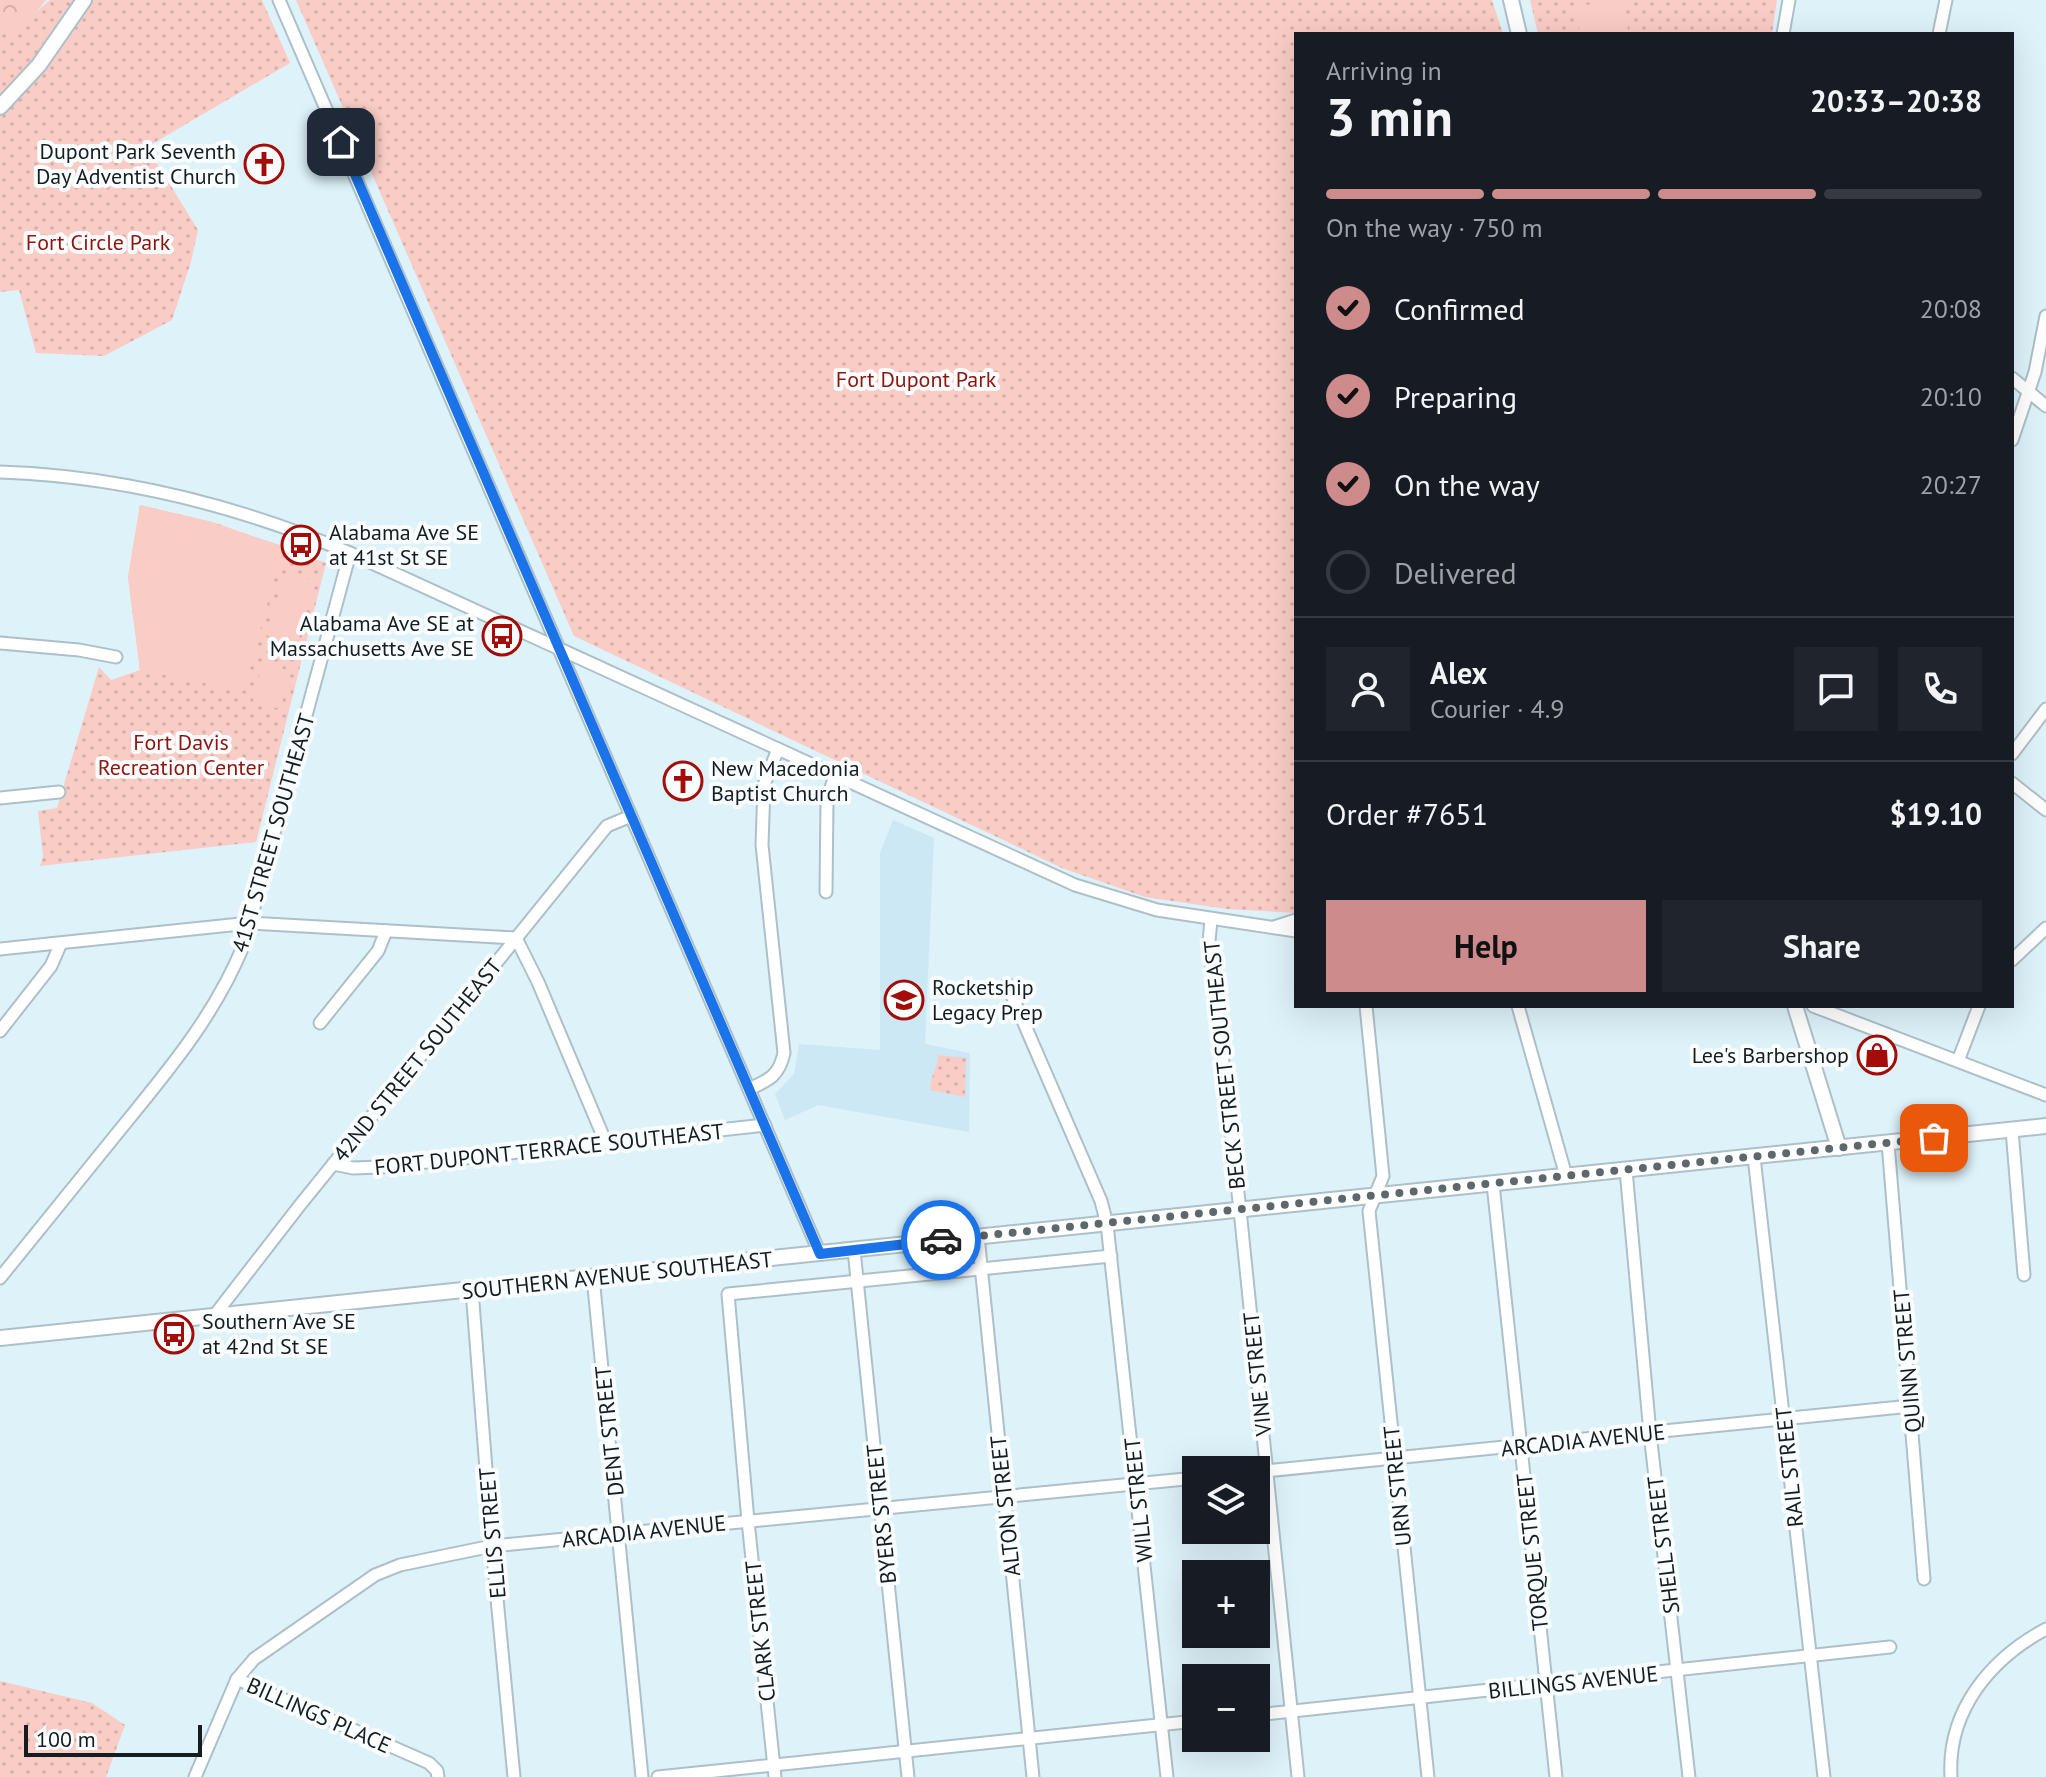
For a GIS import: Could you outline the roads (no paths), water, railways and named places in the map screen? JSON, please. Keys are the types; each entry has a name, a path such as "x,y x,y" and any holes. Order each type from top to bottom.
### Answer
{"main road":[{"path":"0,107 39,65 84,0"},
{"path":"1511,0 1519,32"},
{"path":"1796,1008 1839,1148"},
{"name":"SOUTHERN AVENUE SOUTHEAST","path":"0,1338 2046,1126"}],"street":[{"path":"279,0 820,1254"},
{"path":"1783,32 1789,0"},
{"path":"1939,32 1946,0"},
{"path":"2014,434 2029,392 2046,316"},
{"path":"2014,380 2046,406"},
{"path":"0,472 95,480 193,499 285,527 350,553 1075,885 1139,906 1211,920 1294,931"},
{"name":"41ST STREET SOUTHEAST","path":"0,1278 196,1035 233,971 250,923 350,553"},
{"path":"0,643 79,650 116,657"},
{"path":"2014,751 2046,709"},
{"path":"749,1089 766,1082 781,1068 784,1053 762,845 764,785 778,749"},
{"path":"826,892 827,801 835,775"},
{"path":"2014,785 2046,810"},
{"path":"0,798 59,792"},
{"name":"42ND STREET SOUTHEAST","path":"214,1316 607,826 631,816"},
{"name":"BECK STREET SOUTHEAST","path":"1211,920 1211,956 1240,1210"},
{"path":"1269,928 1294,921"},
{"path":"0,949 250,923 516,938 538,982 606,1143"},
{"path":"2014,958 2046,928"},
{"path":"320,1023 378,951 386,931"},
{"path":"0,1031 51,966 61,943"},
{"name":"WILL STREET","path":"1007,984 1101,1201 1107,1224 1167,1777"},
{"name":"URN STREET","path":"1366,1008 1383,1176 1369,1211 1428,1777"},
{"path":"1519,1008 1566,1176"},
{"path":"1818,1008 2046,1095"},
{"path":"1958,1061 1978,1008"},
{"name":"FORT DUPONT TERRACE SOUTHEAST","path":"333,1164 353,1168 381,1167 765,1125"},
{"path":"2012,1130 2024,1275"},
{"name":"QUINN STREET","path":"1888,1143 1924,1579"},
{"name":"RAIL STREET","path":"1754,1157 1824,1777"},
{"name":"SHELL STREET","path":"1626,1170 1650,1433 1689,1777"},
{"name":"TORQUE STREET","path":"1493,1184 1556,1777"},
{"name":"VINE STREET","path":"1240,1210 1261,1456"},
{"name":"ALTON STREET","path":"978,1236 1033,1777"},
{"name":"BYERS STREET","path":"854,1250 908,1777"},
{"path":"857,1281 1111,1256"},
{"name":"DENT STREET","path":"593,1277 642,1777"},
{"name":"CLARK STREET","path":"774,1771 728,1294 857,1281"},
{"name":"ELLIS STREET","path":"472,1290 514,1777"},
{"name":"ARCADIA AVENUE","path":"1270,1470 1911,1406"},
{"name":"ARCADIA AVENUE","path":"195,1777 237,1679 254,1659 375,1575 400,1565 492,1546 1182,1479"},
{"name":"VINE STREET","path":"1270,1535 1298,1777"},
{"path":"1951,1777 1951,1751 1958,1720 1973,1693 2011,1651 2046,1629"},
{"name":"BILLINGS AVENUE","path":"1270,1713 1890,1647"},
{"name":"BILLINGS PLACE","path":"237,1679 429,1763 437,1771 438,1777"},
{"path":"658,1777 774,1771 905,1751 1182,1722"}],"place":[{"name":"Dupont Park Seventh Day Adventist Church","path":"264,164"},
{"name":"Alabama Ave SE at 41st St SE","path":"301,545"},
{"name":"Alabama Ave SE at Massachusetts Ave SE","path":"502,636"},
{"name":"New Macedonia Baptist Church","path":"683,781"},
{"name":"Rocketship Legacy Prep","path":"904,1000"},
{"name":"Lee's Barbershop","path":"1877,1055"},
{"name":"Southern Ave SE at 42nd St SE","path":"174,1334"}],"park label":[{"name":"Fort Circle Park","path":"98,242"},
{"name":"Fort Dupont Park","path":"916,379"},
{"name":"Fort Davis Recreation Center","path":"181,754"}]}
